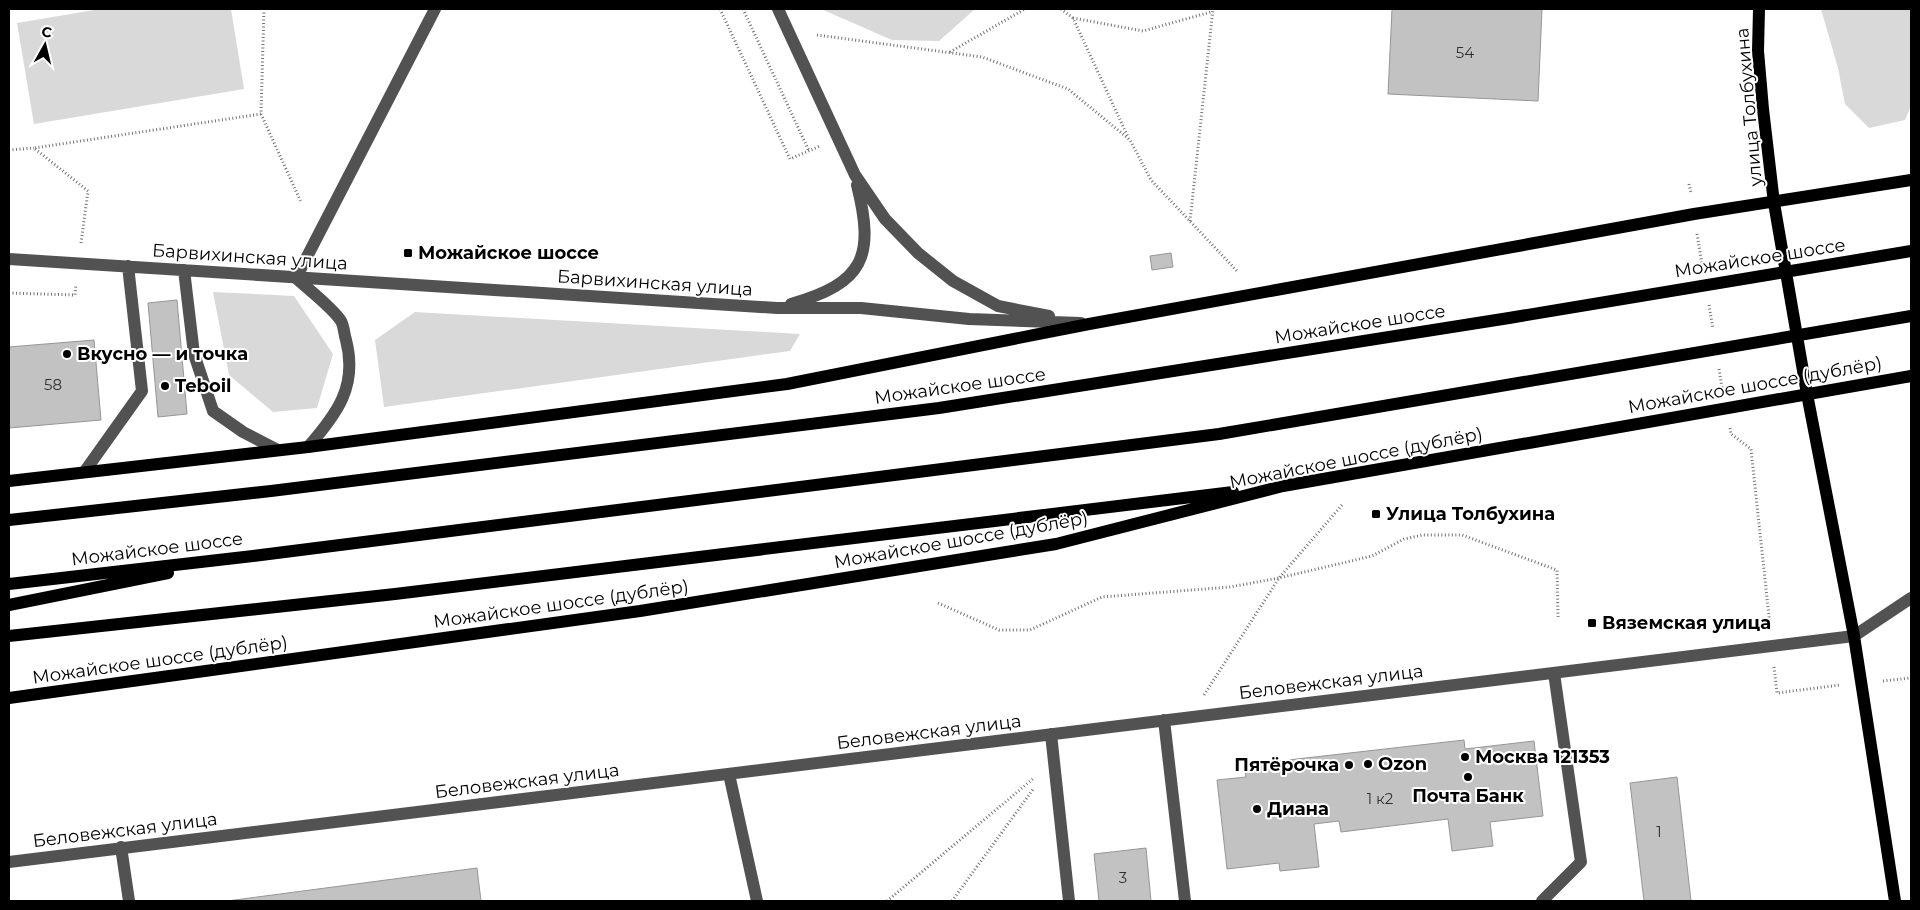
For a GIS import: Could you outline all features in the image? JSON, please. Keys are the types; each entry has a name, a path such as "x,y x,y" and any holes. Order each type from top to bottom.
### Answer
{"main road":[{"name":"улица Толбухина","path":"1759,9 1758,51 1761,94 1774,203 1807,394"},
{"path":"9,481 276,449 308,447 787,384 1089,324 1694,214 1774,203 1911,180"},
{"name":"Можайское шоссе","path":"9,520 271,492 939,408 1509,318 1911,251"},
{"name":"Можайское шоссе","path":"9,584 253,556 1219,434 1911,316"},
{"name":"Можайское шоссе (дублёр)","path":"9,698 640,611 1056,544 1283,486 1911,376"},
{"path":"1807,394 1854,636 1896,901"},
{"path":"9,636 405,592 1283,486"},
{"path":"9,606 253,556"}],"street":[{"path":"308,447 330,422 345,398 349,374 348,350 341,321 296,278 435,9"},
{"path":"778,9 855,175 885,219 918,253 953,281 998,306 1089,324"},
{"path":"777,308 819,296 849,278 859,264 864,252 865,229 855,175"},
{"name":"Барвихинская улица","path":"9,258 777,308 861,308 969,319 1089,324"},
{"path":"85,471 142,391 128,266"},
{"path":"184,270 194,354 214,411 243,432 276,449"},
{"path":"1854,636 1911,598"},
{"name":"Беловежская улица","path":"9,862 1854,636"},
{"path":"1542,901 1581,862 1554,673"},
{"path":"1164,720 1185,901"},
{"path":"1051,734 1069,901"},
{"path":"730,774 756,901"},
{"path":"121,847 129,901"}],"path":[{"path":"264,9 261,114 301,202"},
{"path":"720,9 790,159 820,146"},
{"path":"743,9 809,151"},
{"path":"950,52 1025,9"},
{"path":"1060,9 1073,18 1143,30 1212,10 1190,222"},
{"path":"1073,18 1130,140 1151,180 1238,272"},
{"path":"817,35 982,57 1068,89 1130,140"},
{"path":"9,150 34,148 261,114"},
{"path":"9,293 75,295 88,191 34,148"},
{"path":"1731,434 1750,449 1777,693 1910,678"},
{"path":"1190,716 1279,578 1342,505"},
{"path":"938,603 999,630 1030,630 1102,597 1230,587 1279,578 1372,556 1404,539 1423,535 1462,535 1557,570 1558,617"},
{"path":"887,901 1054,762"},
{"path":"952,901 1054,762"}],"shaded area":[{"path":"100,9 231,9 244,89 34,124 17,23"},
{"path":"821,9 975,9 939,41 892,40"},
{"path":"1821,9 1911,9 1911,106 1905,120 1869,128 1845,104 1838,68"},
{"path":"213,292 294,296 333,354 317,408 273,412 229,375"},
{"path":"415,312 800,334 790,351 384,407 375,340"}],"building":[{"path":"1392,9 1542,9 1538,101 1388,94"},
{"path":"1171,253 1173,267 1152,270 1150,256"},
{"path":"177,300 187,414 158,417 148,303"},
{"path":"94,340 101,420 9,428 9,347"},
{"path":"1464,740 1465,749 1534,741 1543,816 1490,822 1493,846 1452,851 1448,819 1341,832 1339,821 1314,824 1319,867 1280,871 1279,863 1227,869 1217,780 1246,777 1244,765"},
{"path":"1677,777 1691,901 1644,901 1630,783"},
{"path":"1146,848 1151,901 1099,901 1094,854"},
{"path":"477,868 481,901 227,901"}],"place":[{"name":"Можайское шоссе","path":"408,253"},
{"name":"Вкусно — и точка","path":"67,354"},
{"name":"Teboil","path":"165,386"},
{"name":"Улица Толбухина","path":"1376,514"},
{"name":"Вяземская улица","path":"1592,623"},
{"name":"Москва 121353","path":"1465,757"},
{"name":"Ozon","path":"1368,764"},
{"name":"Пятёрочка","path":"1349,765"},
{"name":"Почта Банк","path":"1468,777"},
{"name":"Диана","path":"1257,809"}]}
